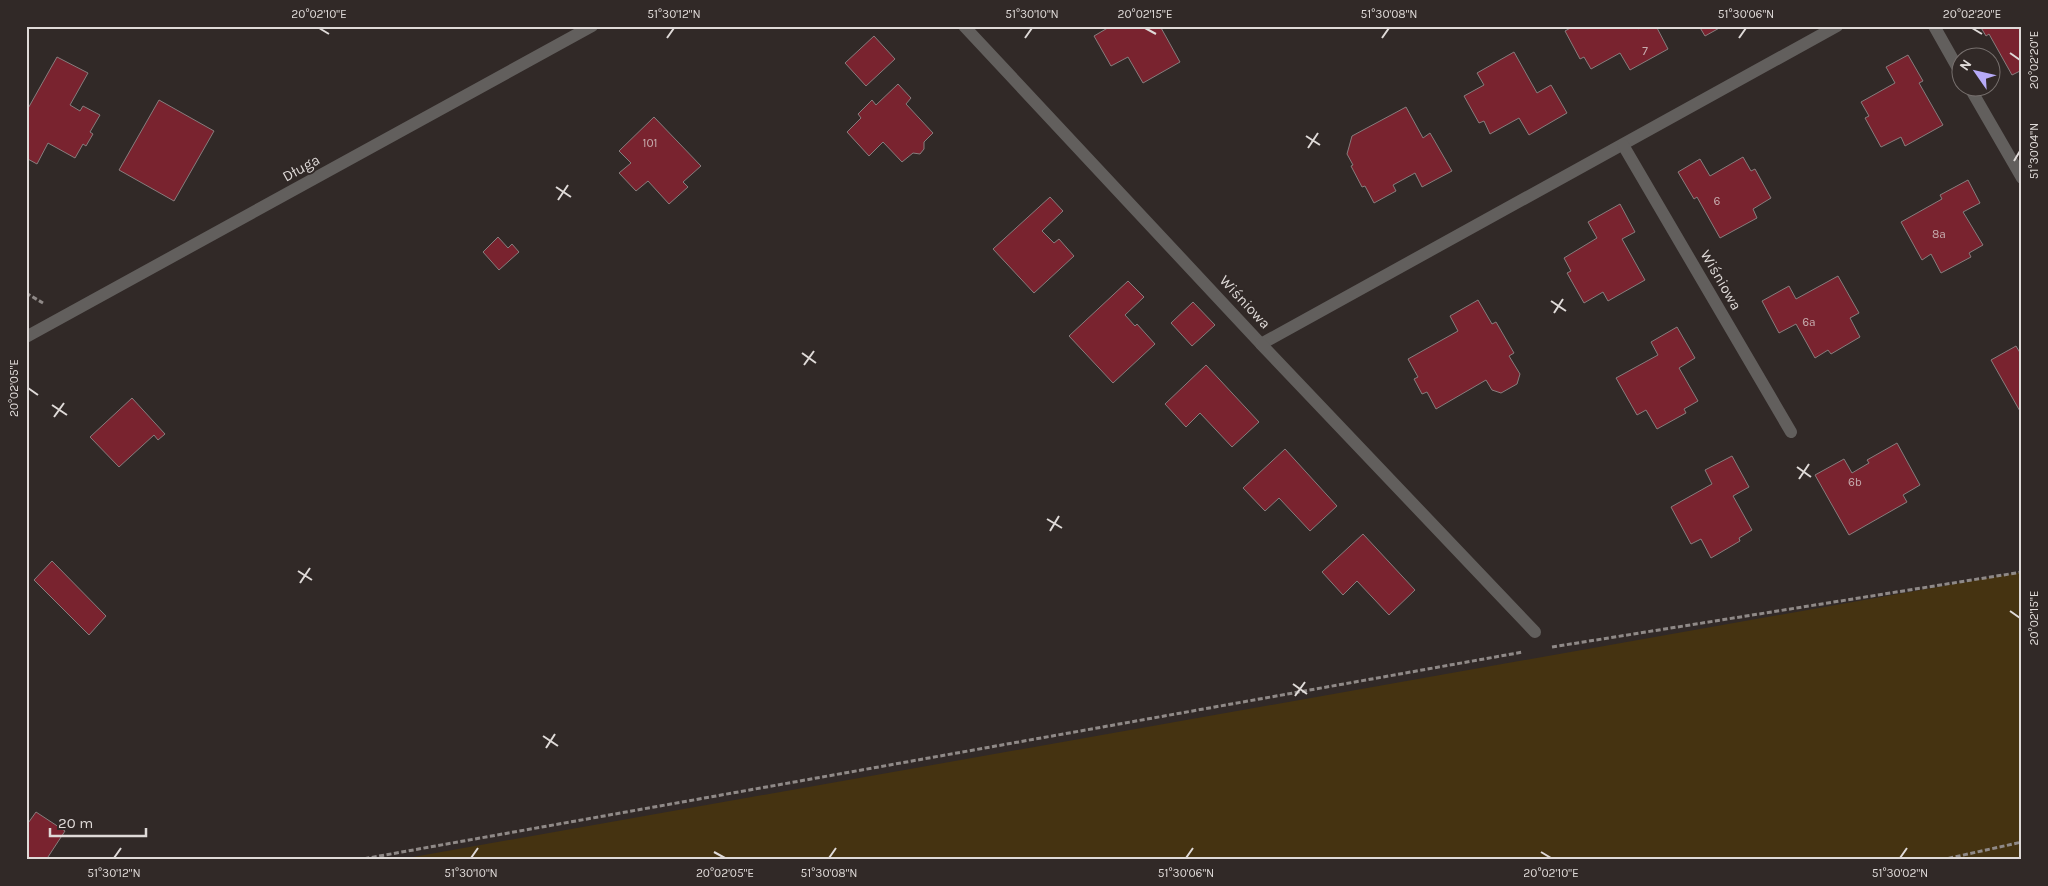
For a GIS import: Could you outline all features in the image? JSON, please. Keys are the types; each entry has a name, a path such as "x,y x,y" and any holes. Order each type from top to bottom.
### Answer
{"street":[{"name":"Długa","path":"26,338 592,26"},
{"name":"Wiśniowa","path":"964,26 1261,344 1837,26"},
{"path":"1934,26 1950,54"},
{"path":"1976,98 2022,178"},
{"name":"Wiśniowa","path":"1622,145 1791,432"},
{"path":"1261,344 1535,632"}],"path":[{"path":"1545,648 2022,572"},
{"path":"357,860 1525,652"},
{"path":"1941,860 2022,842"}],"shaded area":[{"path":"2022,572 2022,860 396,860"}],"building":[{"path":"1111,26 1160,26 1180,62 1143,83 1128,57 1111,66 1094,36"},
{"path":"1574,26 1637,26 1638,29 1642,26 1656,26 1668,49 1630,70 1620,53 1591,69 1584,57 1580,59 1565,31"},
{"path":"1699,26 1723,26 1705,36"},
{"path":"1980,26 2022,26 2022,70 2012,75 2000,54 2000,48 1997,48 1989,34 1986,36"},
{"path":"874,36 895,59 866,86 845,63"},
{"path":"1514,52 1537,93 1551,85 1567,113 1529,135 1519,118 1490,134 1484,121 1479,123 1464,96 1484,85 1477,73"},
{"path":"1908,55 1923,81 1919,83 1943,125 1905,146 1901,137 1881,147 1865,118 1869,116 1861,102 1895,83 1886,67"},
{"path":"57,57 88,73 70,105 80,111 83,106 100,115 90,132 93,134 86,146 83,144 75,158 48,143 37,164 26,158 26,112"},
{"path":"898,84 911,98 906,104 933,133 924,142 924,149 920,154 913,153 902,162 883,142 869,156 847,132 861,118 858,114 872,100 876,105"},
{"path":"159,100 214,131 174,201 119,170"},
{"path":"1406,107 1423,138 1430,133 1452,171 1422,187 1415,173 1393,185 1396,191 1374,203 1365,186 1362,187 1347,154 1352,136"},
{"path":"654,117 701,166 683,182 688,187 669,204 648,181 636,191 619,173 631,163 619,151"},
{"path":"1743,157 1751,171 1755,169 1771,198 1753,209 1757,218 1720,238 1697,197 1694,199 1678,172 1700,159 1710,176"},
{"path":"1968,180 1980,203 1963,212 1983,245 1969,253 1971,257 1941,273 1931,254 1922,260 1901,222 1942,199 1940,195"},
{"path":"1050,197 1063,211 1042,231 1054,243 1059,239 1074,256 1034,293 993,249"},
{"path":"1620,204 1635,232 1622,239 1645,280 1608,301 1603,292 1584,303 1567,273 1571,271 1564,258 1597,238 1588,222"},
{"path":"498,237 508,248 512,244 519,252 499,270 483,252"},
{"path":"1838,276 1859,313 1850,318 1860,337 1831,354 1828,350 1815,358 1796,324 1779,333 1762,301 1789,286 1796,299"},
{"path":"1128,281 1144,297 1125,315 1135,326 1137,324 1155,344 1113,383 1069,336"},
{"path":"1478,300 1492,324 1496,322 1514,353 1509,356 1520,374 1517,384 1501,393 1492,390 1486,380 1436,409 1427,392 1422,394 1414,379 1418,377 1408,359 1458,331 1450,316"},
{"path":"1193,302 1215,325 1192,346 1171,323"},
{"path":"1677,327 1695,358 1679,368 1698,401 1684,409 1686,413 1657,429 1646,410 1637,415 1616,378 1658,355 1651,342"},
{"path":"2016,346 2022,356 2021,413 1991,360"},
{"path":"1206,365 1259,422 1232,447 1200,413 1186,427 1165,404"},
{"path":"132,398 165,434 158,440 154,435 119,467 90,437"},
{"path":"1897,443 1920,485 1903,495 1907,502 1849,535 1815,475 1844,459 1852,473 1869,463 1867,460"},
{"path":"1285,449 1337,506 1310,531 1279,498 1265,511 1243,488"},
{"path":"1732,456 1749,487 1733,496 1752,530 1739,538 1740,541 1711,558 1701,539 1691,544 1671,507 1712,484 1705,470"},
{"path":"1363,534 1415,590 1389,615 1357,581 1343,595 1322,572"},
{"path":"52,561 106,616 89,635 34,580"},
{"path":"36,812 65,831 46,860 26,860 26,826"}]}
